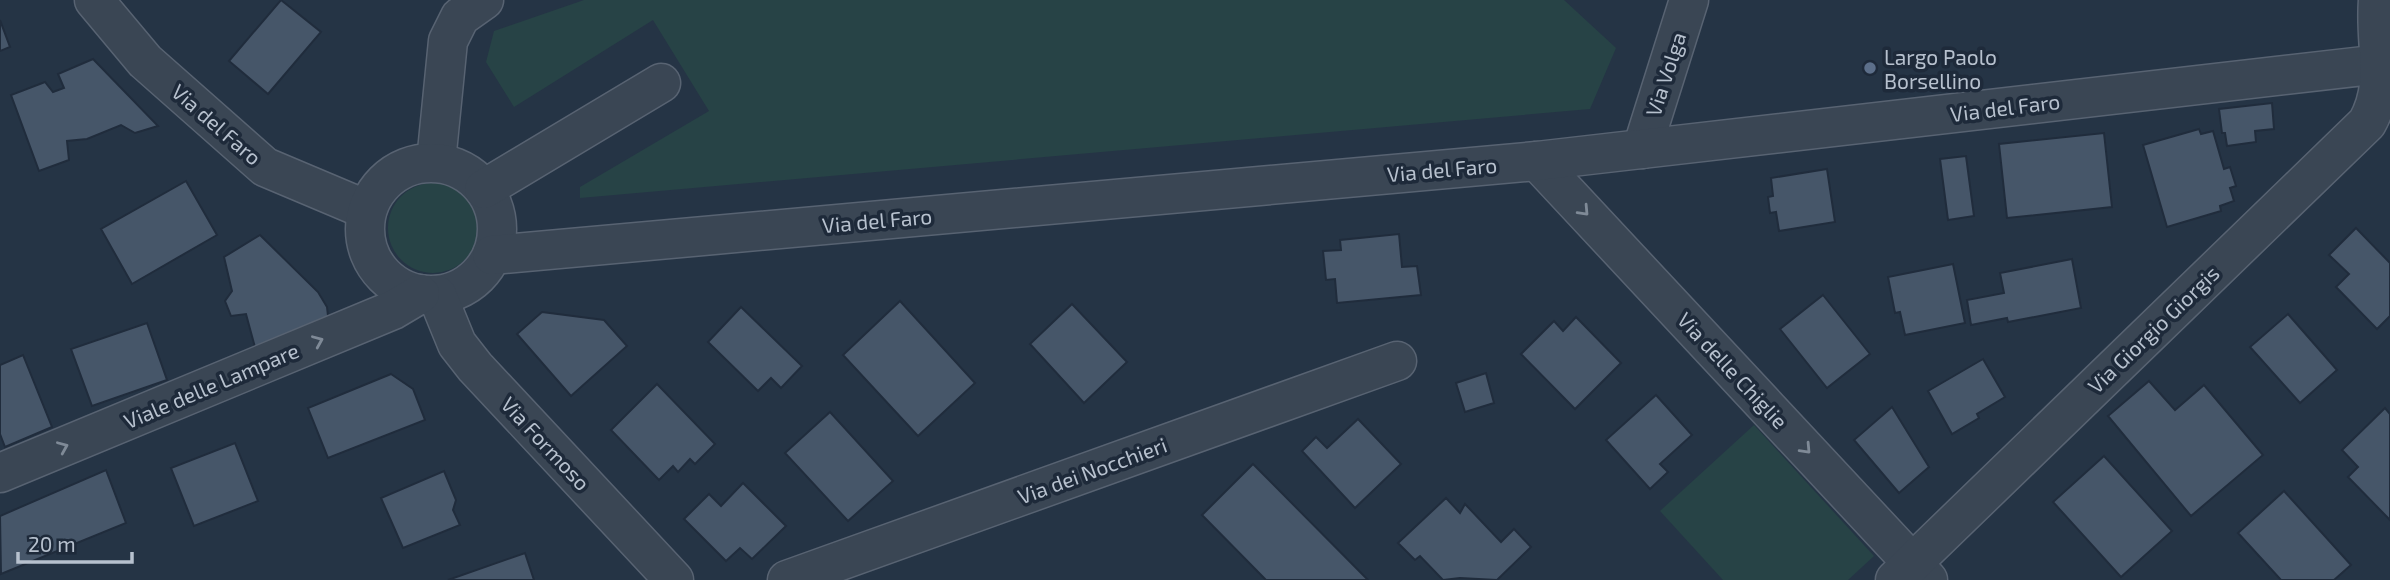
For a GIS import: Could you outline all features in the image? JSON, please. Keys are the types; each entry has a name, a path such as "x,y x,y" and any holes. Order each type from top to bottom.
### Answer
{"street":[{"name":"Via del Faro","path":"94,0 145,61 265,167 367,210"},
{"path":"436,162 448,41 460,17 484,0"},
{"name":"Via Volga","path":"1642,149 1689,0"},
{"name":"Via Giorgio Giorgis","path":"1912,574 2282,204 2360,131 2379,102 2386,63 2378,29 2378,0"},
{"name":"Via del Faro","path":"492,255 1537,161 2386,63"},
{"path":"484,189 661,83"},
{"name":"Via delle Chiglie","path":"1537,161 1912,574"},
{"path":"436,162 454,167 470,176 484,189 494,210 497,233 492,255 483,270 470,283 454,291 428,295 398,287 381,273 369,254 364,232 367,210 377,189 393,174 413,164 436,162"},
{"name":"Viale delle Lampare","path":"0,473 428,295"},
{"name":"Via Formoso","path":"428,295 457,344 475,367 674,580"},
{"name":"Via dei Nocchieri","path":"787,580 1398,361"}],"green space":[{"path":"584,0 1564,0 1616,48 1590,109 580,198 580,187 709,111 653,20 514,107 486,62 494,31"},
{"path":"433,183 450,187 465,196 474,211 478,228 474,245 465,260 450,269 433,273 416,269 401,260 392,245 388,228 392,211 401,196 416,187"},
{"path":"1754,425 1874,556 1848,580 1723,580 1660,511"}],"building":[{"path":"281,0 321,32 268,94 229,61"},
{"path":"0,20 10,47 0,51"},
{"path":"93,59 158,126 135,133 121,125 87,139 67,141 69,160 39,171 11,95 45,82 53,92 64,88 58,74"},
{"path":"2272,103 2274,129 2255,131 2256,142 2227,146 2225,133 2222,133 2219,109"},
{"path":"2199,129 2201,134 2213,131 2224,169 2230,167 2236,186 2230,188 2234,201 2220,206 2221,211 2167,227 2143,145"},
{"path":"2104,133 2112,207 2007,218 1999,144"},
{"path":"1966,156 1974,216 1948,220 1940,159"},
{"path":"1827,169 1835,222 1779,231 1776,212 1770,213 1768,197 1773,196 1771,178"},
{"path":"186,181 217,235 132,284 101,229"},
{"path":"2356,228 2390,263 2390,316 2377,329 2336,287 2349,274 2329,255"},
{"path":"1399,234 1402,267 1417,266 1421,295 1337,303 1335,279 1326,280 1323,251 1341,250 1340,240"},
{"path":"260,235 318,292 327,307 329,325 256,351 246,314 231,316 225,301 232,291 224,257"},
{"path":"2072,259 2081,308 2008,322 2007,318 1971,325 1967,300 2004,293 2000,273"},
{"path":"1953,264 1965,323 1905,335 1900,312 1895,313 1888,277"},
{"path":"1823,295 1870,354 1827,388 1780,329"},
{"path":"900,301 975,383 918,436 843,355"},
{"path":"1072,304 1127,362 1084,403 1030,344"},
{"path":"741,307 802,366 781,388 771,378 758,391 708,342"},
{"path":"542,312 604,320 627,346 571,396 517,334"},
{"path":"2288,314 2337,370 2300,403 2250,347"},
{"path":"1576,317 1621,363 1575,409 1521,354 1554,321 1563,331"},
{"path":"147,323 167,380 92,406 71,349"},
{"path":"23,355 52,427 5,447 0,434 0,365"},
{"path":"1983,359 2005,397 1977,414 1979,418 1952,434 1928,391"},
{"path":"1486,373 1494,403 1465,412 1456,383"},
{"path":"391,374 413,389 425,420 328,458 308,408"},
{"path":"2149,381 2175,410 2204,385 2263,455 2191,516 2108,416"},
{"path":"657,384 715,444 695,464 690,459 678,472 673,466 659,480 611,430"},
{"path":"1656,395 1692,435 1660,464 1668,472 1650,489 1606,440"},
{"path":"1892,407 1929,467 1899,493 1854,440"},
{"path":"2385,408 2390,414 2390,520 2348,477 2358,467 2342,450"},
{"path":"830,412 893,481 848,521 785,453"},
{"path":"1358,419 1401,464 1355,508 1302,451 1316,437 1327,448"},
{"path":"235,443 258,501 194,526 171,468"},
{"path":"2104,456 2172,531 2121,577 2053,502"},
{"path":"1253,464 1368,580 1266,580 1202,515"},
{"path":"106,470 126,523 1,574 0,516"},
{"path":"444,471 456,500 453,510 460,525 403,548 381,498"},
{"path":"743,483 786,526 752,559 740,548 726,561 684,519 709,494 721,506"},
{"path":"2284,491 2351,565 2334,580 2281,580 2238,533"},
{"path":"1446,498 1460,513 1465,504 1501,542 1514,529 1531,547 1497,580 1443,580 1420,556 1415,560 1398,543"},
{"path":"525,553 534,580 448,580"}],"place":[{"name":"Largo Paolo Borsellino","path":"1870,68"}]}
